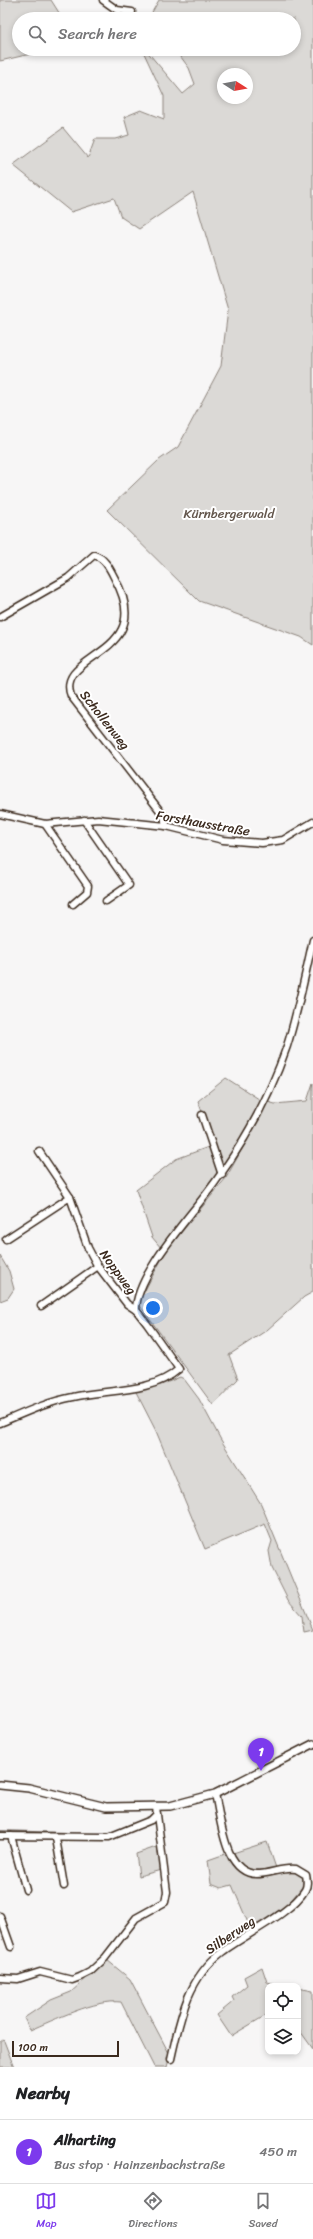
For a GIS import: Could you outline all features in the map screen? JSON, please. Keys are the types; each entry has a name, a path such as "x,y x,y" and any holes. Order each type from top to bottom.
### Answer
{"street":[{"path":"103,0 117,10 132,12"},
{"name":"Schollenweg","path":"0,617 68,578 94,555 102,558 116,580 124,604 126,620 120,634 108,647 78,667 71,675 68,691 70,696 162,813 166,826"},
{"name":"Forsthausstraße","path":"0,814 45,824 84,820 106,820 166,826 223,840 262,843 283,840 313,822"},
{"path":"84,820 129,885 106,901"},
{"path":"45,824 88,886 87,892 73,904"},
{"path":"136,1310 138,1294 162,1250 222,1175 258,1114 276,1076 295,1016 313,940"},
{"path":"202,1115 222,1175"},
{"name":"Noppweg","path":"0,1423 43,1405 73,1396 151,1384 166,1379 179,1369 136,1310 127,1304 98,1266 88,1248 70,1197 39,1151"},
{"path":"6,1239 70,1197"},
{"path":"41,1306 98,1266"},
{"path":"0,1785 29,1788 106,1808 157,1811 215,1794 313,1744"},
{"path":"215,1794 230,1853 239,1868 244,1872 257,1874 296,1868 306,1875 306,1889 313,1891"},
{"path":"0,1836 56,1838 114,1837 151,1820 157,1811"},
{"path":"0,1978 18,1979 40,1972 72,1980 80,1977 90,1972 105,1958 136,1918 165,1902 167,1892 157,1811"},
{"path":"11,1836 26,1890"},
{"path":"56,1838 64,1886"},
{"name":"Silberweg","path":"171,2059 186,2000 195,1981 207,1964 288,1908 306,1889"},
{"path":"0,1916 11,1947"}],"green space":[{"path":"0,0 51,0 59,12 12,12 12,56 22,56 0,61"},
{"name":"Kürnbergerwald","path":"159,0 313,0 313,645 301,637 199,601 107,510 159,460 178,447 221,366 228,310 193,192 139,229 121,217 114,198 71,212 13,165 63,128 88,158 95,139 115,139 129,135 124,117 141,110 164,119 164,96 145,56 151,56 183,94 195,84 189,68 180,56 301,56 301,12 152,12"},
{"path":"226,1078 262,1101 223,1168 198,1101"},
{"path":"313,1083 313,1292 304,1297 267,1330 229,1355 238,1379 213,1405 138,1303 166,1251 226,1178 268,1102 275,1104 307,1101"},
{"path":"211,1146 220,1174 161,1248 152,1237 136,1190 176,1159"},
{"path":"0,1256 9,1271 14,1289 8,1298 0,1301"},
{"path":"180,1377 184,1379 199,1399 221,1440 261,1504 313,1630 304,1632 302,1616 288,1600 272,1568 269,1551 272,1541 265,1524 205,1549 156,1431 135,1390 161,1385"},
{"path":"267,1842 276,1868 263,1870 250,1869 240,1864 236,1860 233,1853"},
{"path":"159,1846 161,1870 139,1876 136,1854"},
{"path":"228,1853 233,1864 239,1871 246,1875 255,1877 294,1871 303,1876 303,1886 287,1905 251,1930 232,1885 221,1888 211,1884 208,1860"},
{"path":"107,1960 130,1979 170,2055 167,2067 154,2067 121,2002 111,2002 88,2007 30,2030 24,2018 51,2000 71,1992"},
{"path":"262,1967 267,1982 272,1983 265,1983 265,2016 231,2036 217,2015 234,2001 232,1997 247,1985 244,1977"},
{"path":"301,1989 313,1991 313,2049 301,2032"},
{"path":"3,2040 14,2067 0,2067 0,2042"}],"waterway":[{"path":"0,1831 66,1833"}],"place":[{"name":"Alharting","path":"261,1771"}]}
